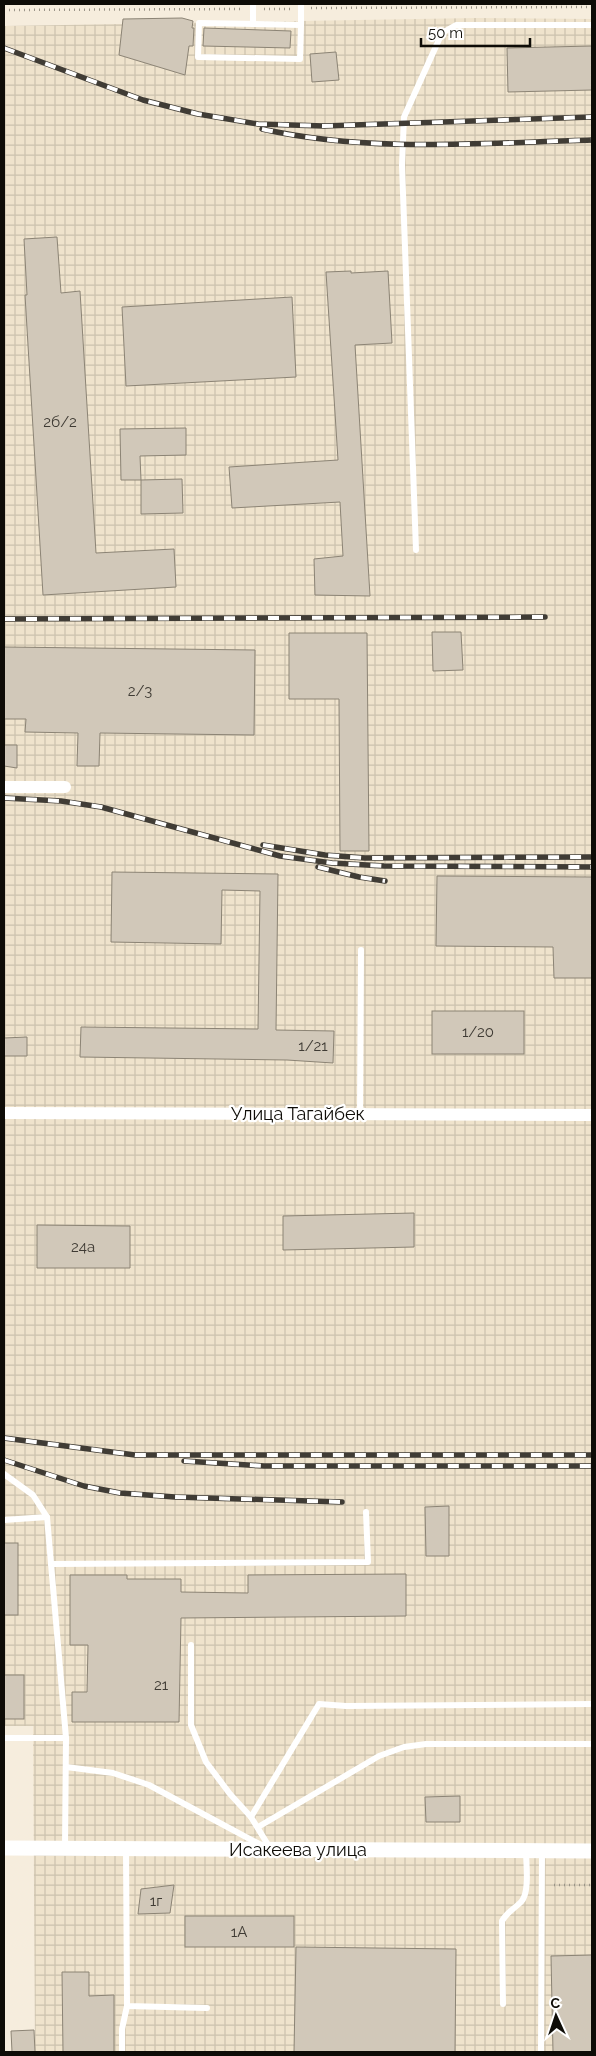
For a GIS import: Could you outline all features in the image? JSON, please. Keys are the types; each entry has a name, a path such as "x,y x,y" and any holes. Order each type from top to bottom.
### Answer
{"street":[{"path":"4,787 65,787"},
{"name":"Улица Тагайбек","path":"4,1113 592,1116"},
{"name":"Исакеева улица","path":"4,1848 592,1851"}],"lane":[{"path":"253,4 253,24"},
{"path":"300,25 199,23 198,57 300,59 300,25 304,6"},
{"path":"416,550 403,150 404,117 442,33 449,28 456,25 592,25"},
{"path":"360,1115 361,950"},
{"path":"4,1474 33,1495 47,1517 66,1738 65,1849"},
{"path":"51,1564 368,1562 366,1512"},
{"path":"4,1520 47,1517"},
{"path":"191,1645 191,1725 206,1762 230,1794 251,1817 271,1850"},
{"path":"251,1817 319,1704 356,1706 592,1704"},
{"path":"4,1738 66,1738"},
{"path":"258,1827 379,1756 404,1748 426,1744 592,1744"},
{"path":"66,1767 113,1773 149,1785 271,1850"},
{"path":"122,2052 122,2029 127,2006 126,1850"},
{"path":"502,2004 502,1921 506,1913 523,1900 526,1894 526,1851"},
{"path":"541,2052 542,1851"},
{"path":"127,2006 207,2008"}],"path":[{"path":"304,6 592,7"},
{"path":"264,9 294,8"},
{"path":"4,10 241,9"},
{"path":"554,1885 592,1884"}],"shaded area":[{"path":"477,18 592,19 592,2052 35,2052 33,1726 4,1726 4,26"}],"building":[{"path":"182,18 193,21 192,28 194,28 193,46 189,46 185,75 119,55 123,19"},
{"path":"204,28 291,31 290,48 203,46"},
{"path":"592,46 592,90 508,92 507,48"},
{"path":"336,52 339,80 312,82 310,54"},
{"path":"57,237 61,293 80,291 96,553 174,549 176,587 43,595 25,295 27,295 24,239"},
{"path":"351,271 351,273 388,271 392,343 355,345 370,596 315,595 314,559 343,556 340,502 232,508 229,467 338,460 326,272"},
{"path":"292,297 296,377 126,386 122,307"},
{"path":"186,428 186,455 140,456 141,480 121,480 120,429"},
{"path":"182,479 183,513 141,514 141,480"},
{"path":"432,632 461,632 463,670 433,671"},
{"path":"289,633 367,633 369,851 340,851 339,699 289,699"},
{"path":"4,647 255,650 254,735 100,733 99,766 77,766 78,733 25,732 26,719 4,719"},
{"path":"4,745 17,745 17,768 4,766"},
{"path":"112,872 278,874 276,1030 334,1031 333,1063 287,1060 80,1057 81,1027 258,1029 260,891 222,890 221,944 111,942"},
{"path":"437,876 592,877 592,978 554,978 553,947 436,946"},
{"path":"432,1011 524,1011 524,1054 432,1054"},
{"path":"27,1037 27,1056 4,1056 4,1038"},
{"path":"414,1213 414,1247 283,1250 283,1216"},
{"path":"37,1225 130,1226 130,1268 37,1268"},
{"path":"449,1506 449,1556 426,1556 425,1507"},
{"path":"4,1543 18,1543 18,1615 4,1615"},
{"path":"406,1574 406,1616 181,1618 179,1722 72,1722 72,1692 87,1692 88,1645 70,1645 70,1575 127,1575 127,1579 181,1579 181,1592 248,1593 248,1575"},
{"path":"4,1675 24,1675 24,1719 4,1719"},
{"path":"460,1796 460,1822 426,1822 425,1797"},
{"path":"174,1885 170,1913 138,1914 141,1889"},
{"path":"185,1916 294,1916 294,1947 185,1947"},
{"path":"296,1947 456,1949 455,2052 294,2052"},
{"path":"592,1955 592,2052 553,2052 551,1956"},
{"path":"62,1972 89,1972 89,1996 114,1995 114,2052 63,2052"},
{"path":"34,2030 35,2052 12,2052 11,2031"}],"railway":[{"path":"4,48 143,100 198,114 258,124 324,126 592,117"},
{"path":"262,129 303,136 385,144 426,145 592,140"},
{"path":"4,619 545,617"},
{"path":"4,798 61,801 101,807 280,856 332,863 384,866 592,867"},
{"path":"263,845 325,855 365,858 592,857"},
{"path":"318,867 385,881"},
{"path":"4,1438 135,1455 592,1455"},
{"path":"4,1460 84,1486 120,1493 175,1497 342,1502"},
{"path":"184,1461 264,1466 592,1466"}]}
